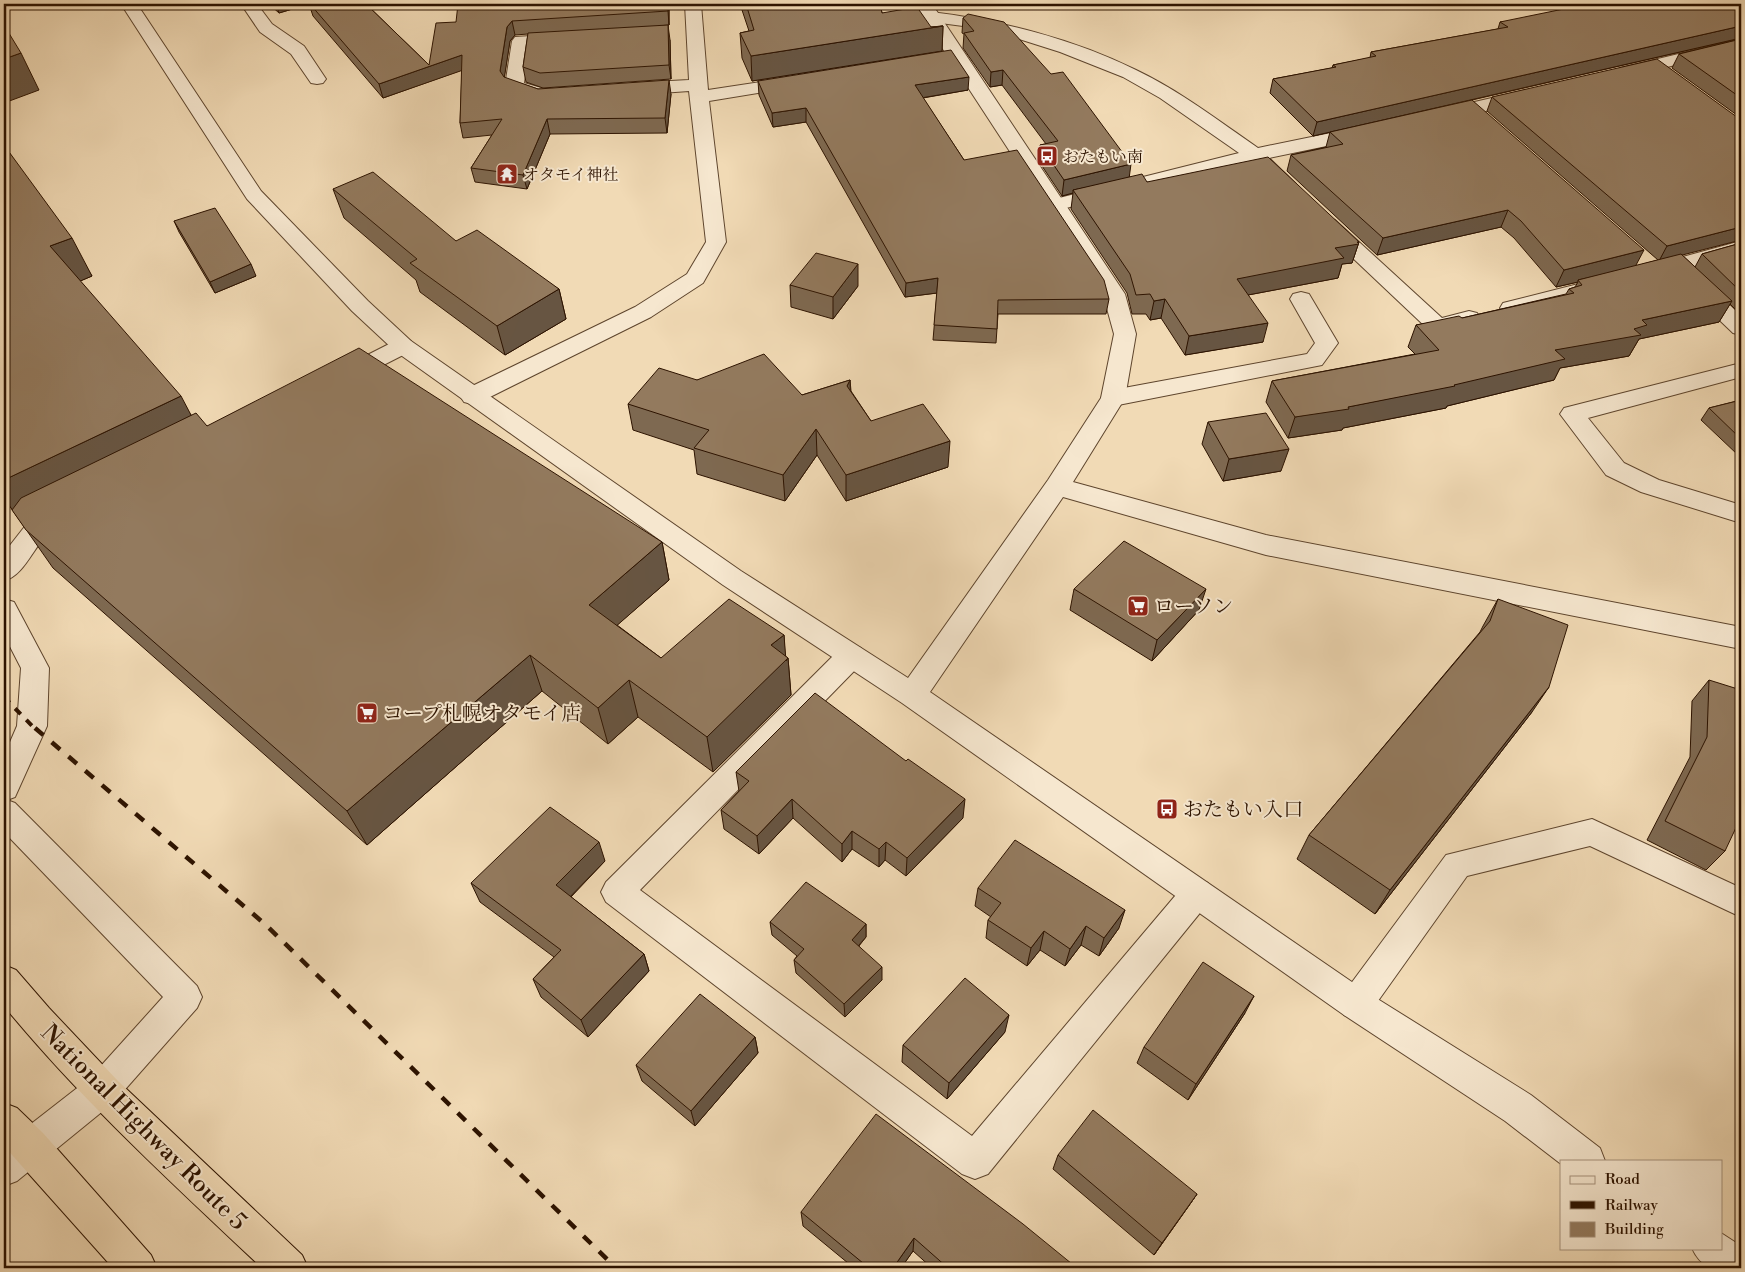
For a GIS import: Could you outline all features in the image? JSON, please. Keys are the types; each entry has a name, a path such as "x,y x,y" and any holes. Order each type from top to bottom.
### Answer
{"highway":[{"name":"National Highway Route 5","path":"4,981 39,1025 102,1090 289,1268"},
{"path":"4,1121 17,1157 138,1268"}],"street":[{"path":"129,4 254,195 360,306 404,346 472,396 732,578 912,696 1356,1004 1518,1108 1585,1160"},
{"path":"249,4 266,28 298,50 317,79"},
{"path":"472,396 643,312 695,278 716,242 699,91 685,32 693,4"},
{"path":"912,696 1057,486 1113,398 1126,334 1114,294 1054,205 947,58 927,11 962,12 1129,72 1167,94 1255,155 1438,326 1645,270 1741,247"},
{"path":"561,94 542,96 514,86 521,41 579,38"},
{"path":"1606,77 1741,44"},
{"path":"1654,65 1670,77"},
{"path":"620,90 699,91 814,79"},
{"path":"1424,119 1478,115 1548,90"},
{"path":"1054,205 1255,155 1386,127"},
{"path":"1645,270 1741,328"},
{"path":"1113,398 1314,360 1328,343 1301,299"},
{"path":"323,386 404,346"},
{"path":"1741,370 1572,414 1615,469 1650,486 1741,514"},
{"path":"1057,486 1266,544 1741,638"},
{"path":"4,570 38,528 83,506"},
{"path":"4,609 35,668 32,726 4,788"},
{"path":"851,656 617,892 975,1161 1198,893"},
{"path":"4,812 185,996 102,1090 17,1157"},
{"path":"1356,1004 1457,865 1592,832 1741,903"},
{"path":"1714,1250 1740,1268"}],"building":[{"path":"310,4 366,4 429,65 436,23 456,22 458,4 668,4 668,11 512,21 507,27 500,71 504,77 538,89 669,80 665,118 547,119 523,175 471,168 502,119 460,123 462,55 379,84"},
{"path":"746,4 880,4 882,13 917,7 931,27 943,26 751,56 740,33 754,30"},
{"path":"1588,4 1741,4 1741,26 1317,122 1273,79 1336,67 1333,65 1376,56 1371,52 1508,27 1500,22"},
{"path":"968,14 1004,22 1051,74 1063,72 1131,164 1064,180 1040,145 1058,141 1003,70 991,72 964,33 974,31 963,18"},
{"path":"4,25 21,53 4,59"},
{"path":"668,25 669,65 540,73 523,67 528,33"},
{"path":"1741,39 1741,98 1679,54"},
{"path":"951,50 969,77 915,85 964,160 1017,150 1104,280 1109,299 998,300 997,329 934,325 938,278 906,283 806,108 772,113 758,81"},
{"path":"1657,59 1741,120 1741,227 1667,246 1492,97"},
{"path":"1472,100 1644,250 1564,270 1521,221 1508,210 1383,238 1291,155 1343,144 1330,132"},
{"path":"4,145 72,238 50,246 181,396 4,480"},
{"path":"1268,157 1359,244 1335,248 1344,258 1237,279 1268,323 1189,336 1165,299 1154,301 1150,294 1136,295 1130,274 1073,190 1142,174 1147,182"},
{"path":"373,172 456,241 477,230 559,289 497,326 410,263 417,259 333,189"},
{"path":"215,208 251,264 210,282 174,221"},
{"path":"1741,243 1741,292 1702,254"},
{"path":"816,253 858,264 833,297 790,285"},
{"path":"1681,254 1732,301 1642,320 1647,325 1634,329 1641,335 1555,350 1565,359 1455,386 1348,407 1349,409 1295,417 1272,381 1439,350 1416,325 1459,316 1462,318 1574,293 1569,289 1582,285 1578,280"},
{"name":"コープ札幌オタモイ店","path":"359,348 662,542 589,605 661,658 729,599 784,635 771,645 788,658 707,737 629,680 598,708 530,655 347,811 26,530 12,510 21,498 196,413 207,426"},
{"path":"764,354 802,395 850,380 847,386 871,421 923,404 950,441 846,475 816,429 783,475 694,448 709,430 628,404 659,368 697,380"},
{"path":"1741,400 1741,439 1709,408"},
{"path":"1266,413 1289,449 1229,459 1208,422"},
{"path":"1124,541 1206,589 1157,640 1074,589"},
{"path":"1498,599 1568,625 1549,687 1390,890 1309,835 1490,621"},
{"path":"1709,680 1741,690 1741,817 1725,851 1665,821 1707,737"},
{"path":"815,693 906,761 908,759 965,799 907,858 886,842 879,849 852,831 842,844 792,799 757,836 721,810 749,781 736,772"},
{"path":"550,807 599,842 556,885 644,954 581,1020 533,979 561,950 471,883"},
{"path":"1015,840 1125,910 1104,938 1086,926 1070,949 1044,931 1031,948 988,920 1001,903 978,888"},
{"path":"806,882 866,924 852,940 882,967 844,1004 794,960 804,949 770,922"},
{"path":"1203,962 1254,996 1196,1084 1144,1047"},
{"path":"965,978 1009,1015 949,1083 903,1045"},
{"path":"700,994 755,1037 691,1111 636,1065"},
{"path":"1093,1110 1197,1194 1162,1243 1058,1155"},
{"path":"876,1114 1023,1224 1077,1268 948,1268 914,1238 893,1268 869,1268 801,1212"}],"railway":[{"path":"4,697 36,730"},
{"path":"35,728 266,925 616,1268"}],"place":[{"name":"おたもい南","path":"1047,156"},
{"name":"オタモイ神社","path":"507,174"},
{"name":"ローソン","path":"1138,606"},
{"name":"コープ札幌オタモイ店","path":"367,713"},
{"name":"おたもい入口","path":"1167,809"}]}
